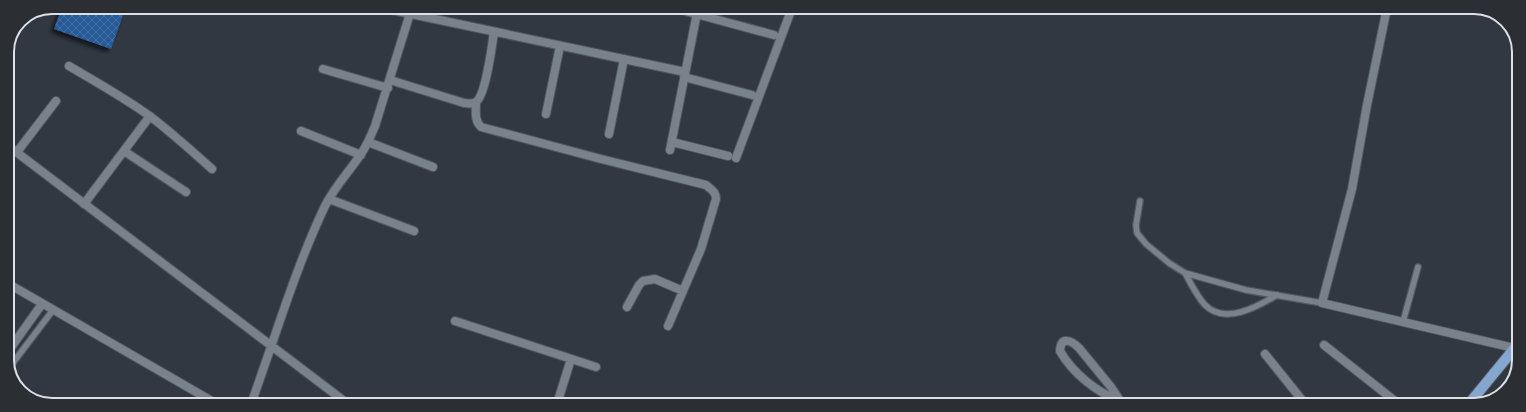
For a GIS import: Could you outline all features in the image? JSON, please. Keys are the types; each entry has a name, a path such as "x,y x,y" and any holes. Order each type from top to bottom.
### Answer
{"main road":[{"path":"1474,398 1512,351"}],"street":[{"path":"253,398 302,260 329,199 341,179 361,155 375,126 410,14"},
{"path":"423,14 494,32 624,59 752,95"},
{"path":"696,14 671,146 732,157 790,14"},
{"path":"707,14 774,35"},
{"path":"1386,14 1366,105 1352,189 1322,304 1512,345"},
{"path":"494,32 483,92 476,102 476,115 478,123 481,127 706,186 716,195 716,200 701,249 668,326"},
{"path":"546,114 560,46"},
{"path":"609,134 624,59"},
{"path":"69,66 130,102 150,116 171,132 212,169"},
{"path":"323,69 464,103 471,104 476,102"},
{"path":"17,152 56,101"},
{"path":"84,204 150,116"},
{"path":"301,131 361,155"},
{"path":"368,142 433,167"},
{"path":"14,150 340,398"},
{"path":"124,151 186,192"},
{"path":"329,199 414,231"},
{"path":"627,307 639,285 643,281 654,279 683,291"},
{"path":"14,287 207,398"},
{"path":"14,343 42,304"},
{"path":"455,321 596,367"},
{"path":"1110,398 1093,388 1070,365 1060,351 1060,346 1064,341 1068,340 1079,348 1118,398"},
{"path":"1324,345 1391,398"},
{"path":"1265,354 1300,398"},
{"path":"559,398 571,359"}],"lane":[{"path":"1140,201 1136,225 1137,233 1146,244 1169,263 1185,273 1246,290 1322,304"},
{"path":"1403,322 1418,267"},
{"path":"1185,273 1197,294 1206,305 1216,312 1228,313 1246,311 1257,307 1277,295"},
{"path":"14,361 53,310"}],"building":[{"path":"59,14 124,14 111,49 54,29"}]}
